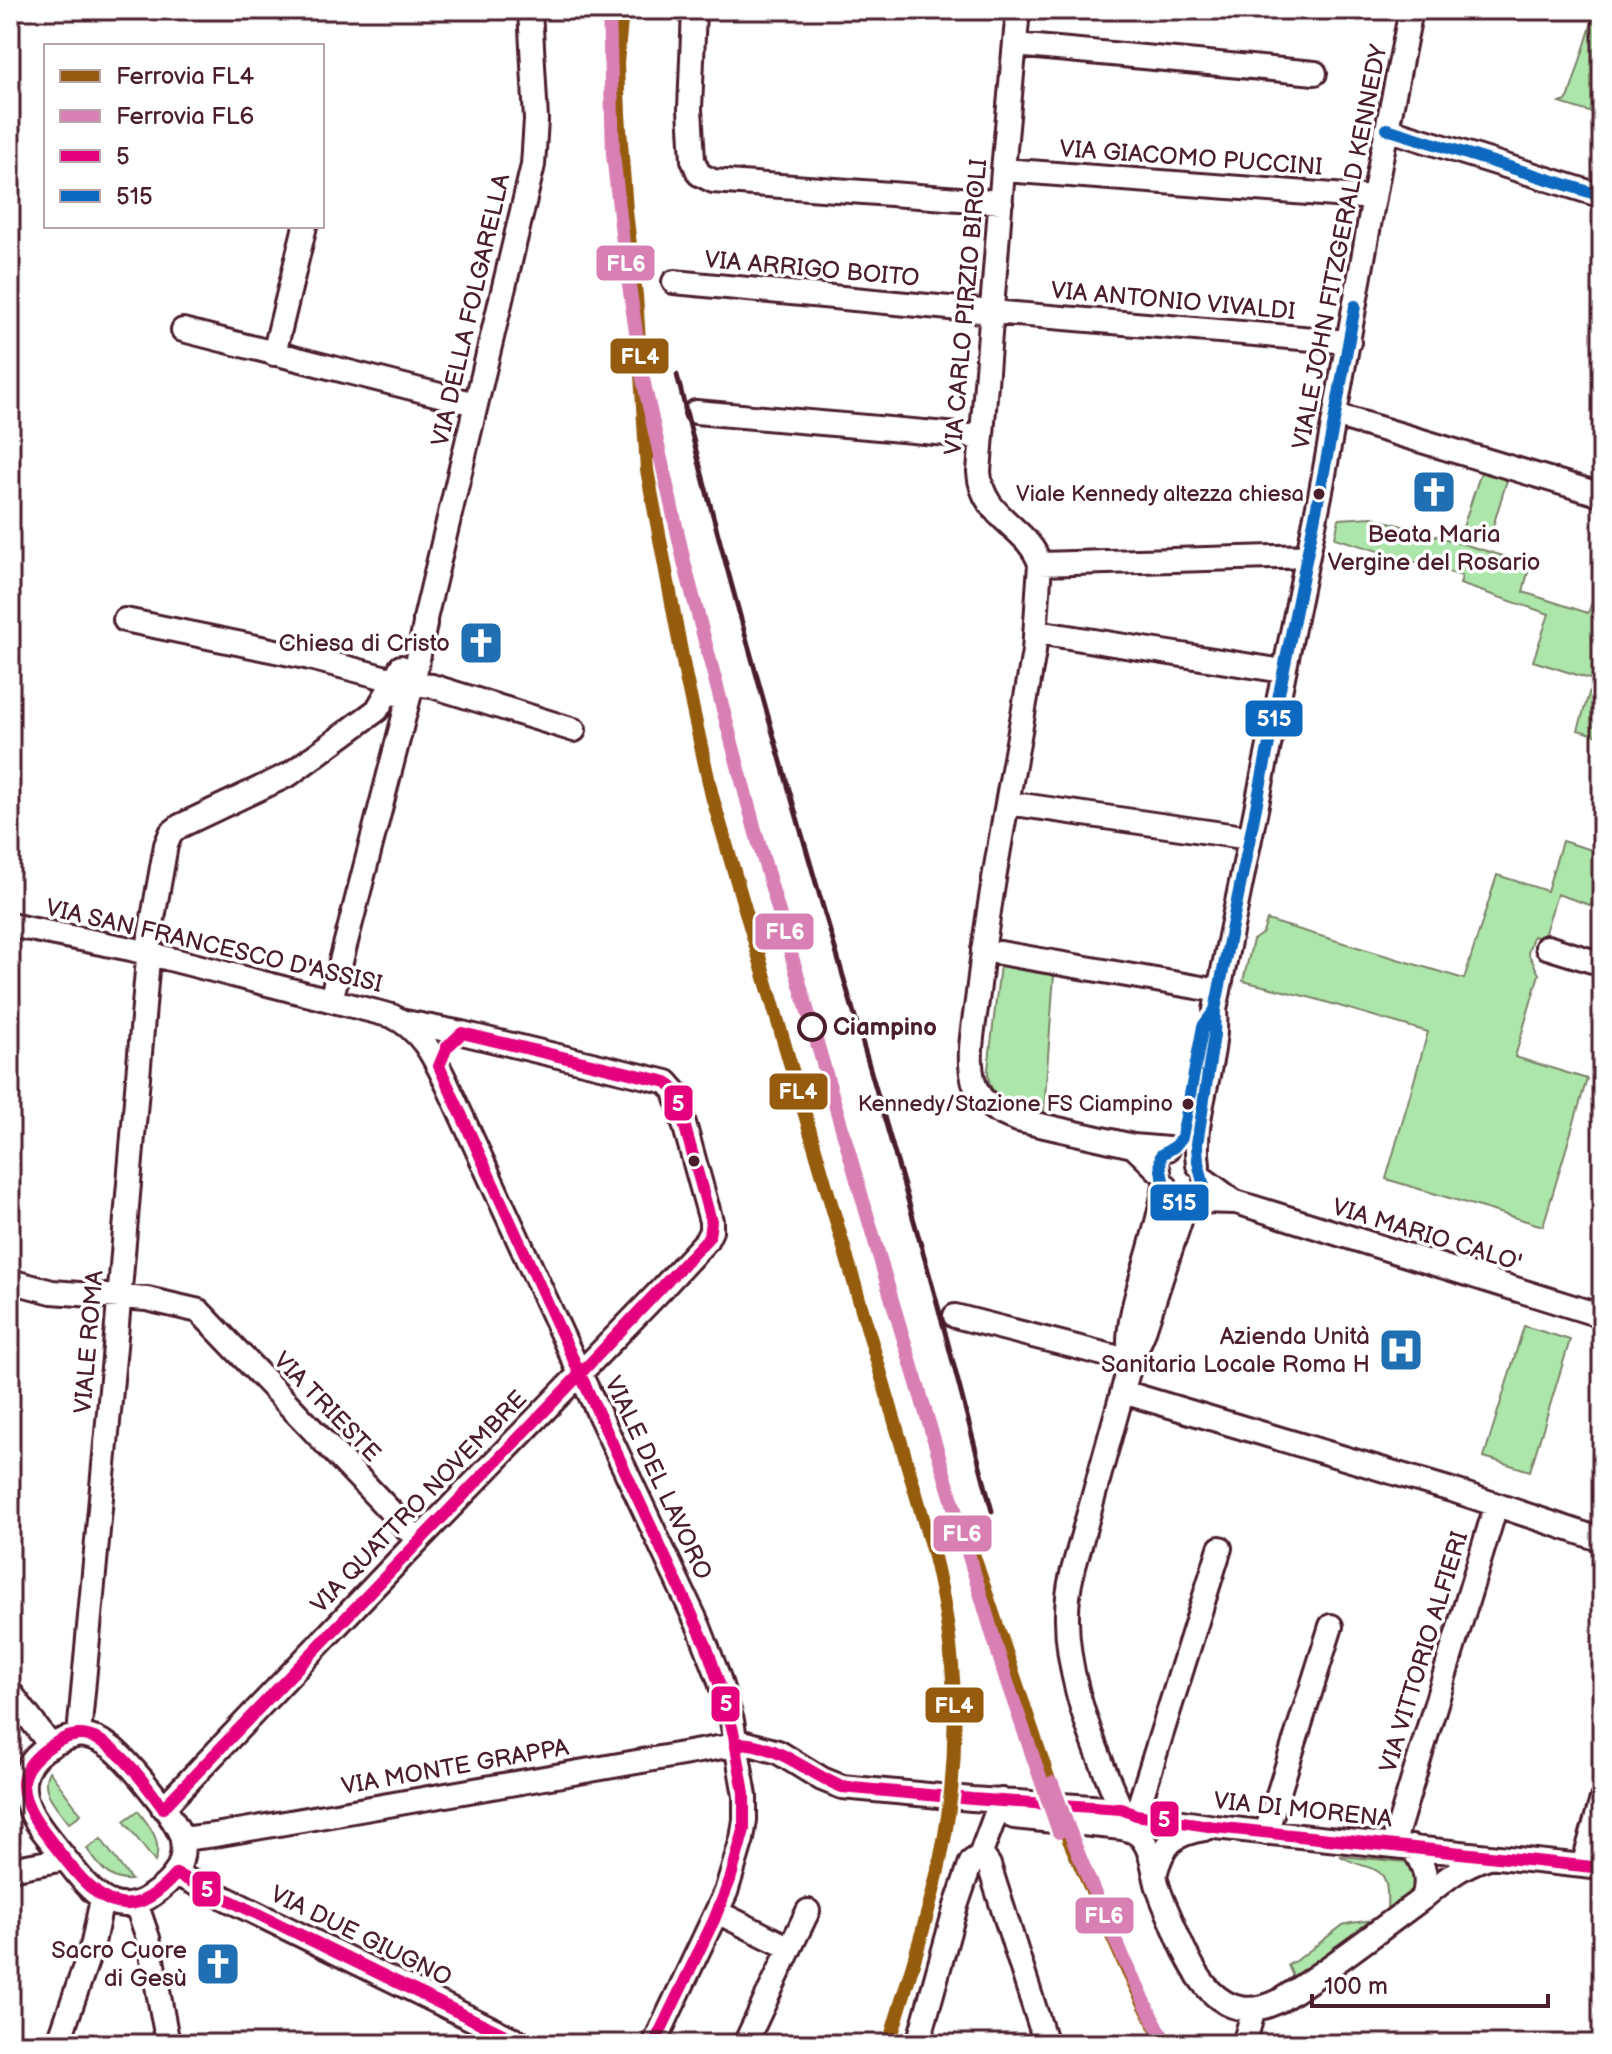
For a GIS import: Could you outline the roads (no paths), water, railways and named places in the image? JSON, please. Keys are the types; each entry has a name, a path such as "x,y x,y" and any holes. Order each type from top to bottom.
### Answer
{"street":[{"name":"VIA DELLA FOLGARELLA","path":"331,1000 402,722 403,685 425,619 533,165 536,120 530,10"},
{"path":"694,10 690,120 693,160 696,170 704,177 713,181 1001,202"},
{"name":"VIA CARLO PIRZIO BIROLI","path":"1018,10 979,472 984,496 1032,548 1040,564"},
{"name":"VIALE JOHN FITZGERALD KENNEDY","path":"1126,1817 1105,1772 1077,1686 1066,1612 1072,1574 1131,1361 1143,1334 1181,1218 1197,1188 1197,1142 1216,1027 1217,1000 1308,556 1411,10"},
{"path":"1015,45 1315,73"},
{"path":"1387,129 1602,196"},
{"name":"VIA GIACOMO PUCCINI","path":"1003,170 1374,198"},
{"path":"274,354 305,228"},
{"name":"VIA ARRIGO BOITO","path":"674,282 992,312"},
{"name":"VIA ANTONIO VIVALDI","path":"992,312 1349,342"},
{"path":"183,330 475,404"},
{"path":"696,412 981,437"},
{"path":"1335,415 1602,495"},
{"path":"1133,1146 1179,1202 1197,1188 1191,1155 1171,1148 1133,1146 1004,1115 983,1101 973,1075 972,1043 983,950 1037,632 1040,564 1308,556"},
{"path":"125,620 338,665 403,685 432,686 574,730"},
{"path":"1037,632 1283,671"},
{"path":"377,710 403,685"},
{"path":"377,710 390,711 402,722"},
{"name":"VIALE ROMA","path":"79,1735 148,953 166,845 171,833 180,826 290,774 377,710"},
{"path":"1008,803 1250,838"},
{"name":"VIA SAN FRANCESCO D'ASSISI","path":"10,925 148,953 392,1016 405,1022 658,1078 671,1086 677,1098 711,1221 711,1231"},
{"path":"1547,947 1602,964"},
{"path":"983,950 1217,1000"},
{"name":"VIALE JOHN FITZGERALD KENNEDY","path":"1131,1361 1129,1338 1133,1314 1155,1234 1162,1178 1158,1163 1161,1155 1182,1137 1203,1026 1217,1000"},
{"name":"VIA SAN FRANCESCO D'ASSISI","path":"405,1022 417,1032 439,1066"},
{"path":"439,1066 443,1052 462,1033"},
{"name":"VIALE DEL LAVORO","path":"439,1066 699,1627 729,1711 745,1796 744,1829 734,1871 717,1912 654,2044"},
{"name":"VIA MARIO CALO'","path":"1197,1188 1602,1316"},
{"name":"VIA QUATTRO NOVEMBRE","path":"163,1808 657,1294 706,1241 711,1231"},
{"path":"13,1282 52,1292 119,1297"},
{"name":"VIA TRIESTE","path":"119,1297 147,1299 199,1311 418,1540"},
{"path":"955,1316 1131,1361"},
{"path":"1123,1392 1455,1491 1602,1540"},
{"name":"VIA VITTORIO ALFIERI","path":"1402,1846 1492,1519"},
{"path":"1220,1548 1126,1817 1143,1840 1159,1891 1184,1950 1206,1987 1225,2003 1238,2007 1254,2009 1268,2006 1288,1996 1460,1869 1491,1856"},
{"path":"1266,1833 1331,1626"},
{"path":"10,1692 50,1745"},
{"path":"79,1735 97,1739 123,1759 175,1823 182,1839 176,1874 158,1891 136,1903 119,1905 102,1899 89,1887 39,1826 17,1775 50,1745 79,1735"},
{"name":"VIA DI MORENA","path":"736,1743 751,1743 775,1750 822,1779 842,1787 1001,1800 1039,1811 1126,1817 1593,1867"},
{"name":"VIA MONTE GRAPPA","path":"182,1839 736,1743"},
{"path":"1593,1867 1602,1799"},
{"path":"918,2044 956,1906 970,1865 980,1856 1001,1800"},
{"path":"1155,1875 1161,1854 1172,1841 1193,1831 1215,1827"},
{"path":"1402,1846 1420,1860 1427,1886 1423,1898"},
{"path":"980,1856 989,1865 1046,2044"},
{"path":"10,1869 65,1859"},
{"name":"VIA DUE GIUGNO","path":"176,1874 523,2044"},
{"path":"58,2044 93,1943 102,1899"},
{"path":"136,1903 146,1930 168,2044"},
{"path":"745,2044 808,1911"},
{"path":"717,1912 790,1948"},
{"path":"1244,2044 1254,2009"}],"railway":[{"path":"677,375 734,593 930,1275 992,1511"}],"rail line":[{"name":"FL6","path":"609,10 613,154 624,252 643,379 685,566 755,830 894,1307 1006,1679 1059,1832"},
{"name":"FL4","path":"622,10 617,63 619,114 636,295 647,470 686,678 712,796 932,1549 952,1663 954,1741 948,1818 930,1904 889,2044"},
{"name":"FL4","path":"964,1527 1069,1840 1164,2044"},
{"name":"FL6","path":"1052,1783 1104,1915 1166,2044"}],"place":[{"name":"Beata Maria Vergine del Rosario","path":"1434,492"},
{"name":"Viale Kennedy altezza chiesa","path":"1319,494"},
{"name":"Chiesa di Cristo","path":"481,643"},
{"name":"Ciampino","path":"812,1027"},
{"name":"Kennedy/Stazione FS Ciampino","path":"1188,1104"},
{"name":"Azienda Unità Sanitaria Locale Roma H","path":"1401,1350"},
{"name":"Sacro Cuore di Gesù","path":"218,1964"}]}
